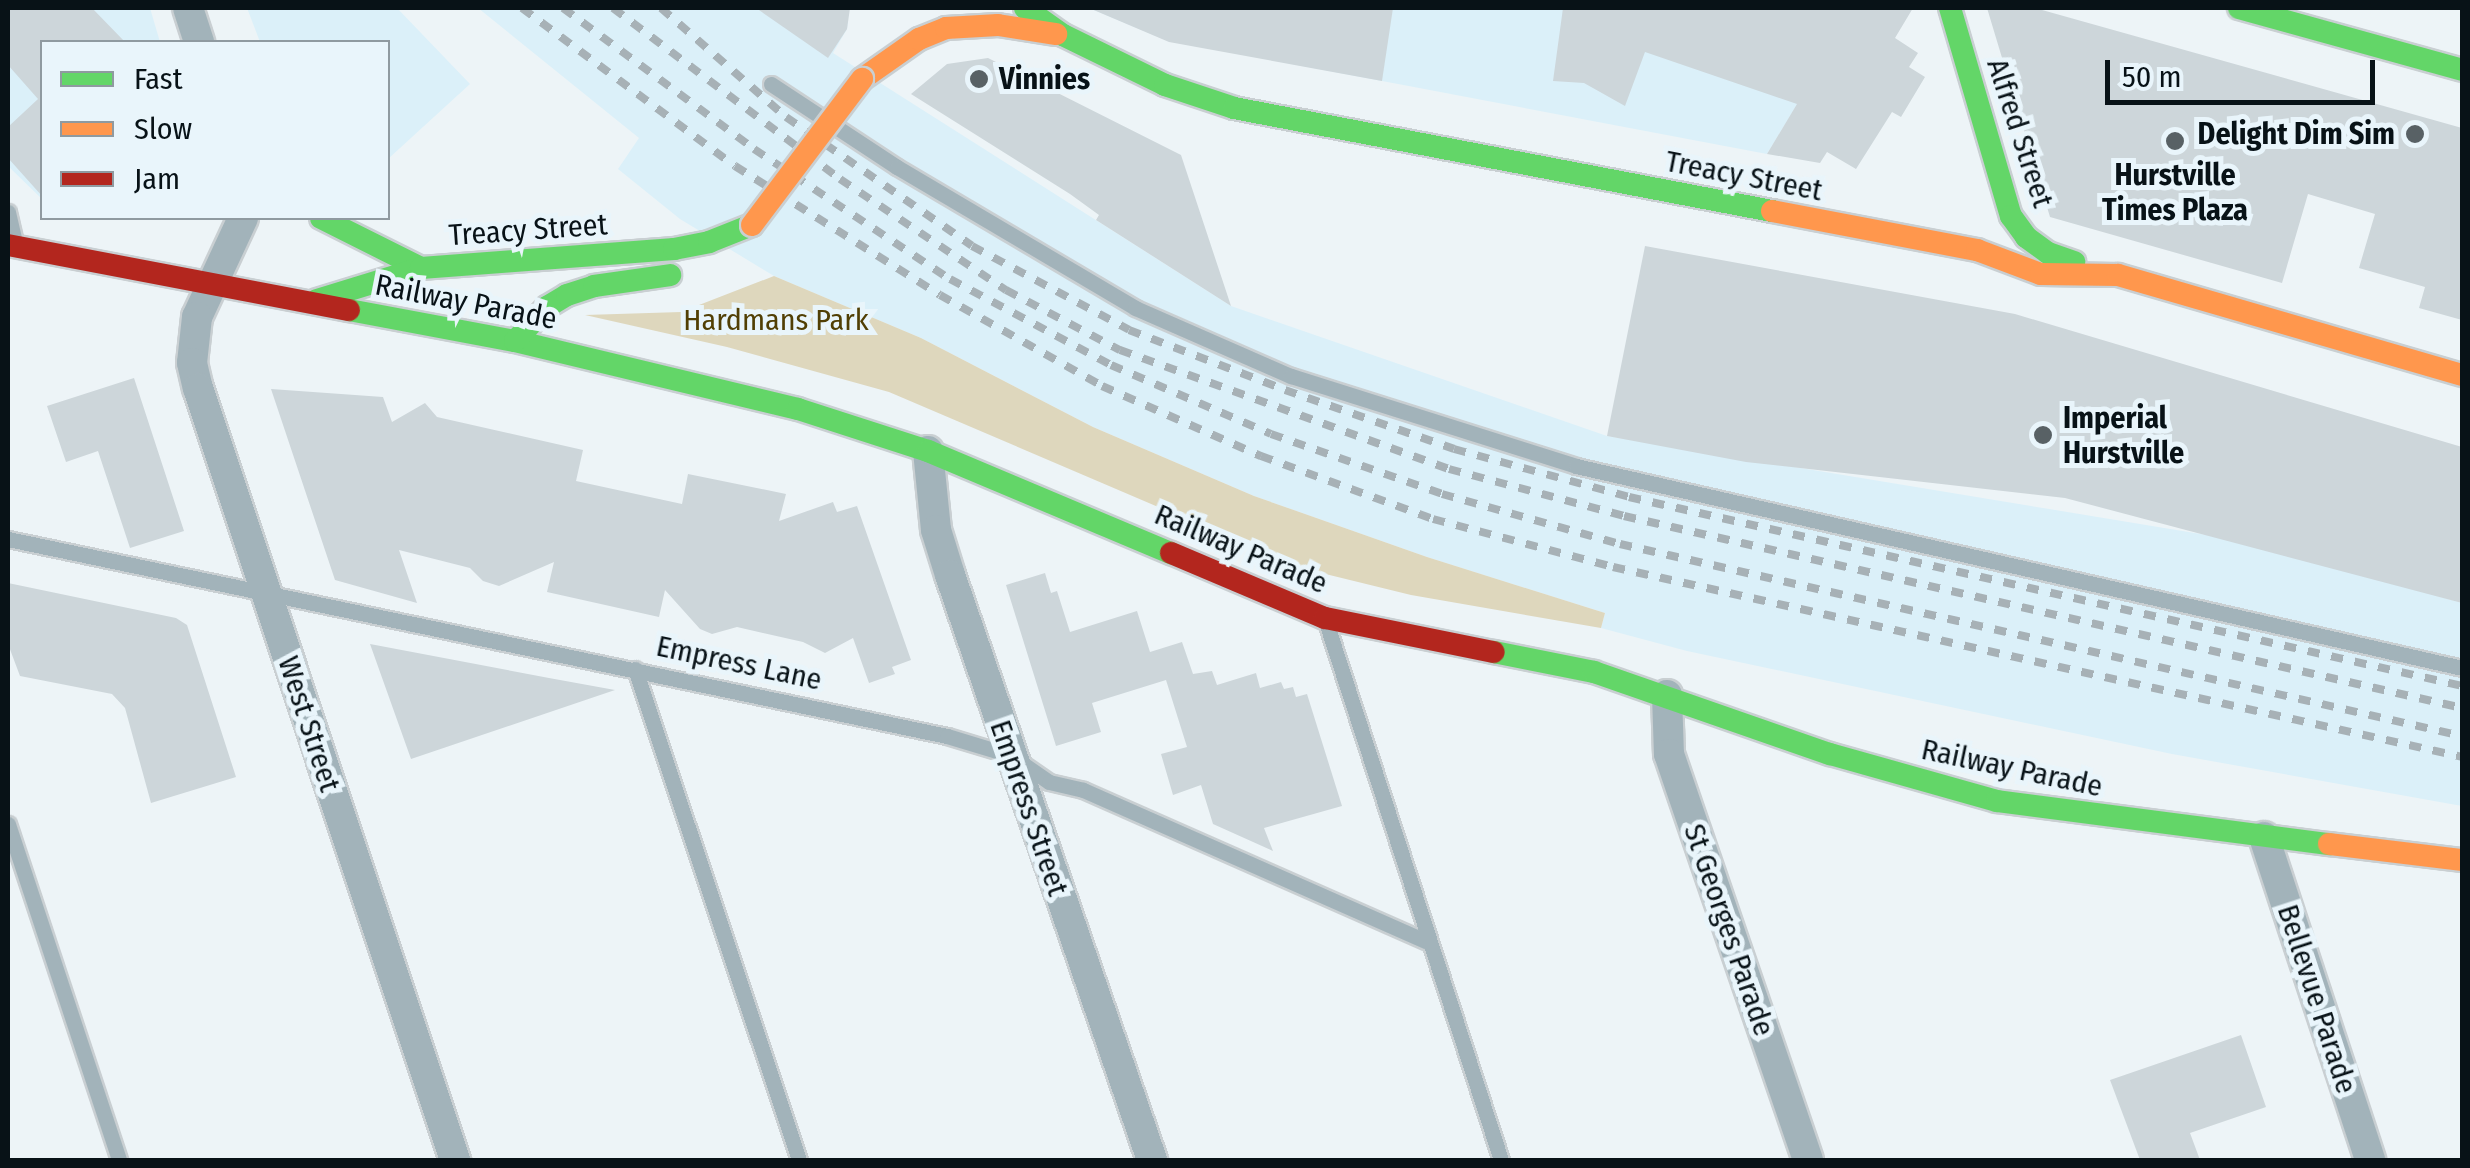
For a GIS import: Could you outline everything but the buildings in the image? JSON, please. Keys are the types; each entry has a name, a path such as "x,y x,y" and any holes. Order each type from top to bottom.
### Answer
{"street":[{"path":"188,8 198,40"},
{"name":"Treacy Street","path":"1024,8 1063,35 1165,85 1234,108 1977,250 2042,274 2118,275 2462,375"},
{"name":"Alfred Street","path":"1950,8 2011,216 2026,237 2048,252 2118,275"},
{"path":"2239,8 2462,70"},
{"name":"Treacy Street","path":"515,342 546,307 567,295 594,286 695,269 740,243 904,22"},
{"path":"862,78 919,39 946,28 998,24 1063,35"},
{"name":"West Street","path":"242,220 197,317 192,363 264,592 455,1160"},
{"path":"325,220 421,268"},
{"name":"Treacy Street","path":"309,302 421,268 674,249 709,242 752,225"},
{"name":"Railway Parade","path":"12,246 515,342 798,409 928,451 1325,618 1524,656 1667,695 1830,754 1997,801 2462,860"},
{"name":"Empress Street","path":"928,451 936,530 1152,1160"},
{"name":"St Georges Parade","path":"1667,695 1668,754 1808,1160"},
{"name":"Bellevue Parade","path":"2264,837 2370,1160"}],"lane":[{"path":"771,84 897,167 1135,308 1291,376 1576,466 2462,668"},
{"path":"8,212 12,246"},
{"name":"Empress Lane","path":"8,539 947,736 1010,755 1049,782 1083,790 1426,941"},
{"path":"1325,618 1426,941 1501,1160"},
{"path":"635,669 799,1160"},
{"path":"8,824 119,1160"}],"shaded area":[{"path":"8,8 150,8 159,40 40,40 40,197 8,166"},
{"path":"247,8 397,8 470,84 390,157 390,40 259,40"},
{"path":"478,8 849,8 847,29 833,53 1231,306 1607,436 2249,542 2462,603 2462,806 2172,754 1687,651 1601,628 1605,613 1427,557 1254,496 1093,427 921,338 774,276 680,219 618,169 639,138"},
{"path":"1089,8 1856,8 1767,154 1166,40"}],"green space":[{"name":"Hardmans Park","path":"774,276 921,338 1093,427 1254,496 1427,557 1605,613 1601,628 1411,595 1301,568 889,392 727,347 585,315 681,312"}],"railway":[{"path":"522,8 735,166 940,295 1102,386 1261,456 1433,519 1613,567 2462,757"},
{"path":"563,8 754,149 950,279 1111,365 1271,434 1442,494 1620,544 2462,736"},
{"path":"613,8 840,179 1006,290 1120,350 1449,469 1624,516 2462,708"},
{"path":"661,8 786,117 972,246 1129,330 1285,390 1454,449 1629,497 2462,686"}],"traffic: fast":[{"path":"1025,8 1063,35 1165,85 1234,108 1772,211"},
{"path":"1950,8 2011,216 2026,237 2048,253 2074,262"},
{"path":"2239,8 2462,70"},
{"path":"325,220 421,268"},
{"path":"317,300 421,268 674,249 709,242 752,225"},
{"path":"515,341 547,307 567,295 594,286 670,275"},
{"path":"349,310 515,341 798,409 928,451 1171,553"},
{"path":"1494,652 1594,672 1830,754 1997,801 2329,844"}],"traffic: slow":[{"path":"862,79 919,39 946,28 998,25 1056,34"},
{"path":"752,225 862,79"},
{"path":"1772,211 1977,250 2041,274 2118,275 2462,375"},
{"path":"2329,844 2462,860"}],"traffic: jam":[{"path":"8,245 349,310"},
{"path":"1171,553 1325,618 1494,652"}],"place":[{"name":"Vinnies","path":"979,79"},
{"name":"Delight Dim Sim","path":"2415,134"},
{"name":"Hurstville Times Plaza","path":"2175,141"},
{"name":"Imperial Hurstville","path":"2043,435"}]}
